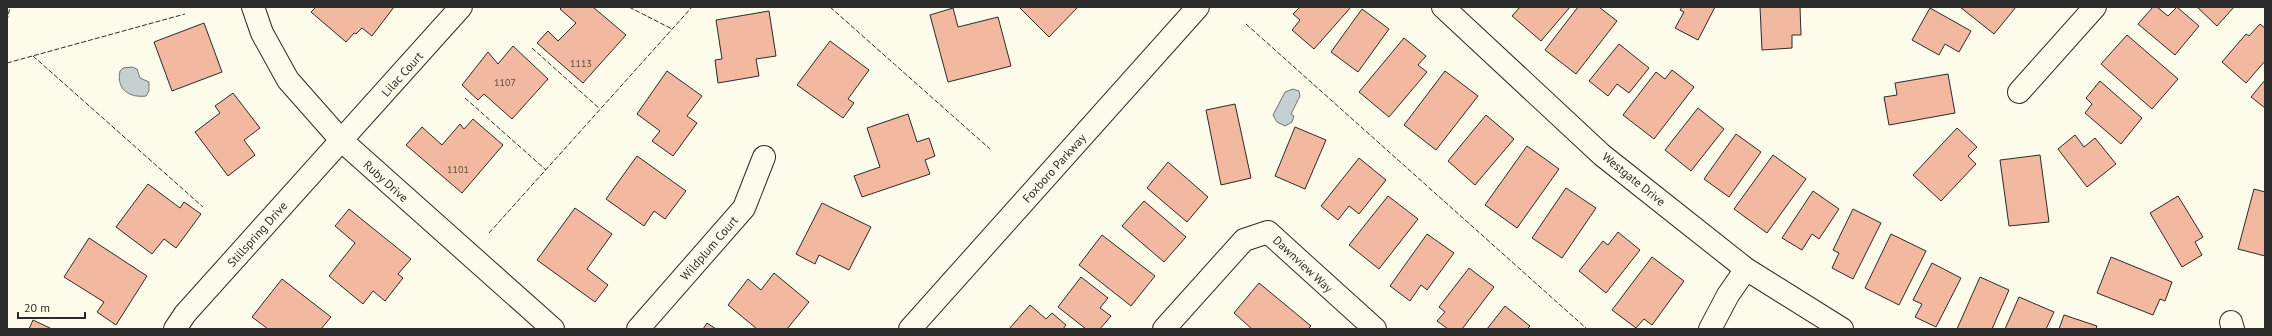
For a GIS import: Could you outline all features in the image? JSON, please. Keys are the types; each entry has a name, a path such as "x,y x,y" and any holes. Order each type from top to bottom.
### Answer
{"street":[{"name":"Ruby Drive","path":"253,7 262,33 288,80 341,140 553,329"},
{"name":"Lilac Court","path":"341,140 461,7"},
{"name":"Foxboro Parkway","path":"910,329 1198,7"},
{"path":"2019,92 2095,7"},
{"name":"Westgate Drive","path":"1454,11 1602,155 1746,269 1842,329"},
{"name":"Stillspring Drive","path":"175,329 185,314 341,140"},
{"name":"Wildplum Court","path":"638,329 744,208 764,157"},
{"name":"Dawnview Way","path":"1164,329 1244,240 1268,232 1375,329"},
{"path":"1710,329 1728,295 1746,269"}],"shaded area":[{"path":"132,67 137,69 140,78 149,82 149,91 146,96 135,96 122,88 119,78 120,71 123,68"},
{"path":"1293,89 1299,91 1300,96 1291,114 1294,116 1292,122 1285,126 1277,122 1273,115 1285,92"}],"building":[{"path":"316,7 394,7 372,36 362,28 356,34 354,33 346,42 311,12"},
{"path":"562,7 593,7 626,35 583,83 537,43 548,31 558,41 576,23 560,9"},
{"path":"1019,7 1078,7 1049,37"},
{"path":"1300,7 1351,7 1314,49 1292,30 1300,20 1293,14"},
{"path":"1520,7 1570,7 1541,41 1512,16"},
{"path":"1578,7 1599,7 1617,21 1576,74 1545,50"},
{"path":"1682,7 1715,7 1698,40 1675,28 1684,12 1680,10"},
{"path":"1760,7 1800,7 1801,35 1792,35 1792,48 1762,50"},
{"path":"1960,7 2016,7 1994,34"},
{"path":"2153,7 2157,7 2168,16 2177,7 2199,26 2175,55 2138,24"},
{"path":"2197,7 2234,7 2217,26"},
{"path":"953,8 958,27 998,17 1011,66 948,82 930,15"},
{"path":"1930,8 1971,31 1959,52 1945,44 1939,55 1912,40"},
{"path":"1362,9 1389,29 1358,72 1331,52"},
{"path":"769,11 776,56 756,59 759,76 718,83 715,60 722,59 716,20"},
{"path":"204,23 222,72 172,91 154,42"},
{"path":"2260,24 2265,28 2265,61 2246,83 2222,62 2246,34 2249,36"},
{"path":"2127,35 2178,79 2152,109 2101,64"},
{"path":"1404,38 1426,56 1418,65 1427,72 1389,117 1359,92"},
{"path":"830,41 869,70 848,99 854,103 843,118 797,85"},
{"path":"1619,44 1649,68 1629,93 1617,84 1608,96 1589,81"},
{"path":"513,46 548,79 512,119 484,94 478,100 462,85 488,52 498,64"},
{"path":"1672,70 1694,87 1654,139 1623,115 1656,72 1665,79"},
{"path":"667,71 702,96 687,116 697,123 673,156 652,141 660,131 637,114"},
{"path":"1445,71 1478,96 1436,150 1404,125"},
{"path":"1948,74 1955,113 1889,125 1884,97 1897,95 1895,83"},
{"path":"2265,80 2265,108 2251,97"},
{"path":"2100,81 2142,118 2121,144 2085,113 2092,104 2086,98"},
{"path":"233,93 260,128 244,140 255,155 228,176 195,132 220,113 215,106"},
{"path":"1235,104 1251,178 1221,185 1206,110"},
{"path":"1698,108 1724,129 1691,171 1665,150"},
{"path":"908,114 917,142 929,138 935,156 925,160 930,174 862,197 854,176 880,167 867,128"},
{"path":"1486,115 1514,139 1475,185 1448,161"},
{"path":"473,119 503,145 462,193 406,145 422,127 442,145 460,124 464,129"},
{"path":"1295,127 1326,140 1305,189 1275,176"},
{"path":"1957,128 1977,147 1968,156 1976,164 1941,201 1913,175"},
{"path":"1736,134 1761,152 1729,197 1704,179"},
{"path":"2075,135 2084,147 2095,138 2116,164 2087,187 2058,149"},
{"path":"1527,146 1559,169 1517,228 1485,205"},
{"path":"1773,155 1806,179 1767,233 1734,209"},
{"path":"2040,155 2049,222 2009,226 2000,160"},
{"path":"637,156 686,191 665,219 654,211 644,226 606,199"},
{"path":"1359,158 1386,180 1359,214 1349,206 1338,220 1321,206"},
{"path":"1168,162 1208,197 1187,222 1147,188"},
{"path":"148,184 180,208 184,202 201,214 176,248 164,239 152,254 116,227"},
{"path":"1566,188 1596,208 1562,258 1532,238"},
{"path":"2254,189 2265,192 2265,256 2238,249"},
{"path":"1813,191 1839,209 1819,239 1812,234 1802,250 1782,238"},
{"path":"1388,196 1418,219 1379,269 1349,245"},
{"path":"2178,196 2203,237 2195,242 2202,255 2182,267 2150,213"},
{"path":"1144,201 1186,237 1164,262 1122,226"},
{"path":"822,203 871,227 849,270 819,255 815,264 796,254"},
{"path":"575,208 612,234 587,269 608,285 595,302 537,260"},
{"path":"349,209 411,259 398,274 403,278 385,301 373,291 363,304 329,276 355,243 335,226"},
{"path":"1853,209 1881,223 1853,279 1832,268 1839,253 1833,250"},
{"path":"1618,232 1640,250 1606,293 1579,271 1603,241 1608,245"},
{"path":"1427,234 1454,253 1427,290 1421,285 1410,301 1390,286"},
{"path":"1891,234 1926,251 1899,305 1865,288"},
{"path":"1102,235 1155,276 1131,306 1079,265"},
{"path":"89,238 147,276 116,325 97,312 104,302 64,277"},
{"path":"1652,257 1684,281 1652,325 1644,319 1636,328 1612,310"},
{"path":"2111,257 2172,282 2165,301 2160,299 2153,315 2097,293"},
{"path":"1932,263 1961,278 1936,327 1915,317 1922,304 1913,300"},
{"path":"1469,268 1494,287 1462,329 1448,329 1437,321 1445,312 1439,307"},
{"path":"774,273 809,302 787,329 757,329 728,305 748,279 761,290"},
{"path":"1081,277 1108,298 1100,308 1111,316 1100,329 1086,329 1058,307"},
{"path":"1980,277 2009,290 1992,329 1957,329"},
{"path":"282,279 331,317 321,329 268,329 252,317"},
{"path":"1259,283 1311,326 1308,329 1252,329 1234,313"},
{"path":"2019,297 2054,312 2046,329 2005,329"},
{"path":"1030,305 1046,319 1052,313 1066,325 1063,329 1009,329"},
{"path":"1505,306 1530,326 1527,329 1487,329"},
{"path":"2064,315 2097,326 2096,329 2059,329"},
{"path":"33,320 52,329 29,329"},
{"path":"707,323 716,329 703,329"}],"fence":[{"path":"7,21 10,7"},
{"path":"629,7 672,29"},
{"path":"489,233 692,7"},
{"path":"830,7 990,149"},
{"path":"7,63 185,14"},
{"path":"1246,24 1587,329"},
{"path":"532,48 600,109"},
{"path":"33,56 203,207"},
{"path":"465,98 546,170"}]}
